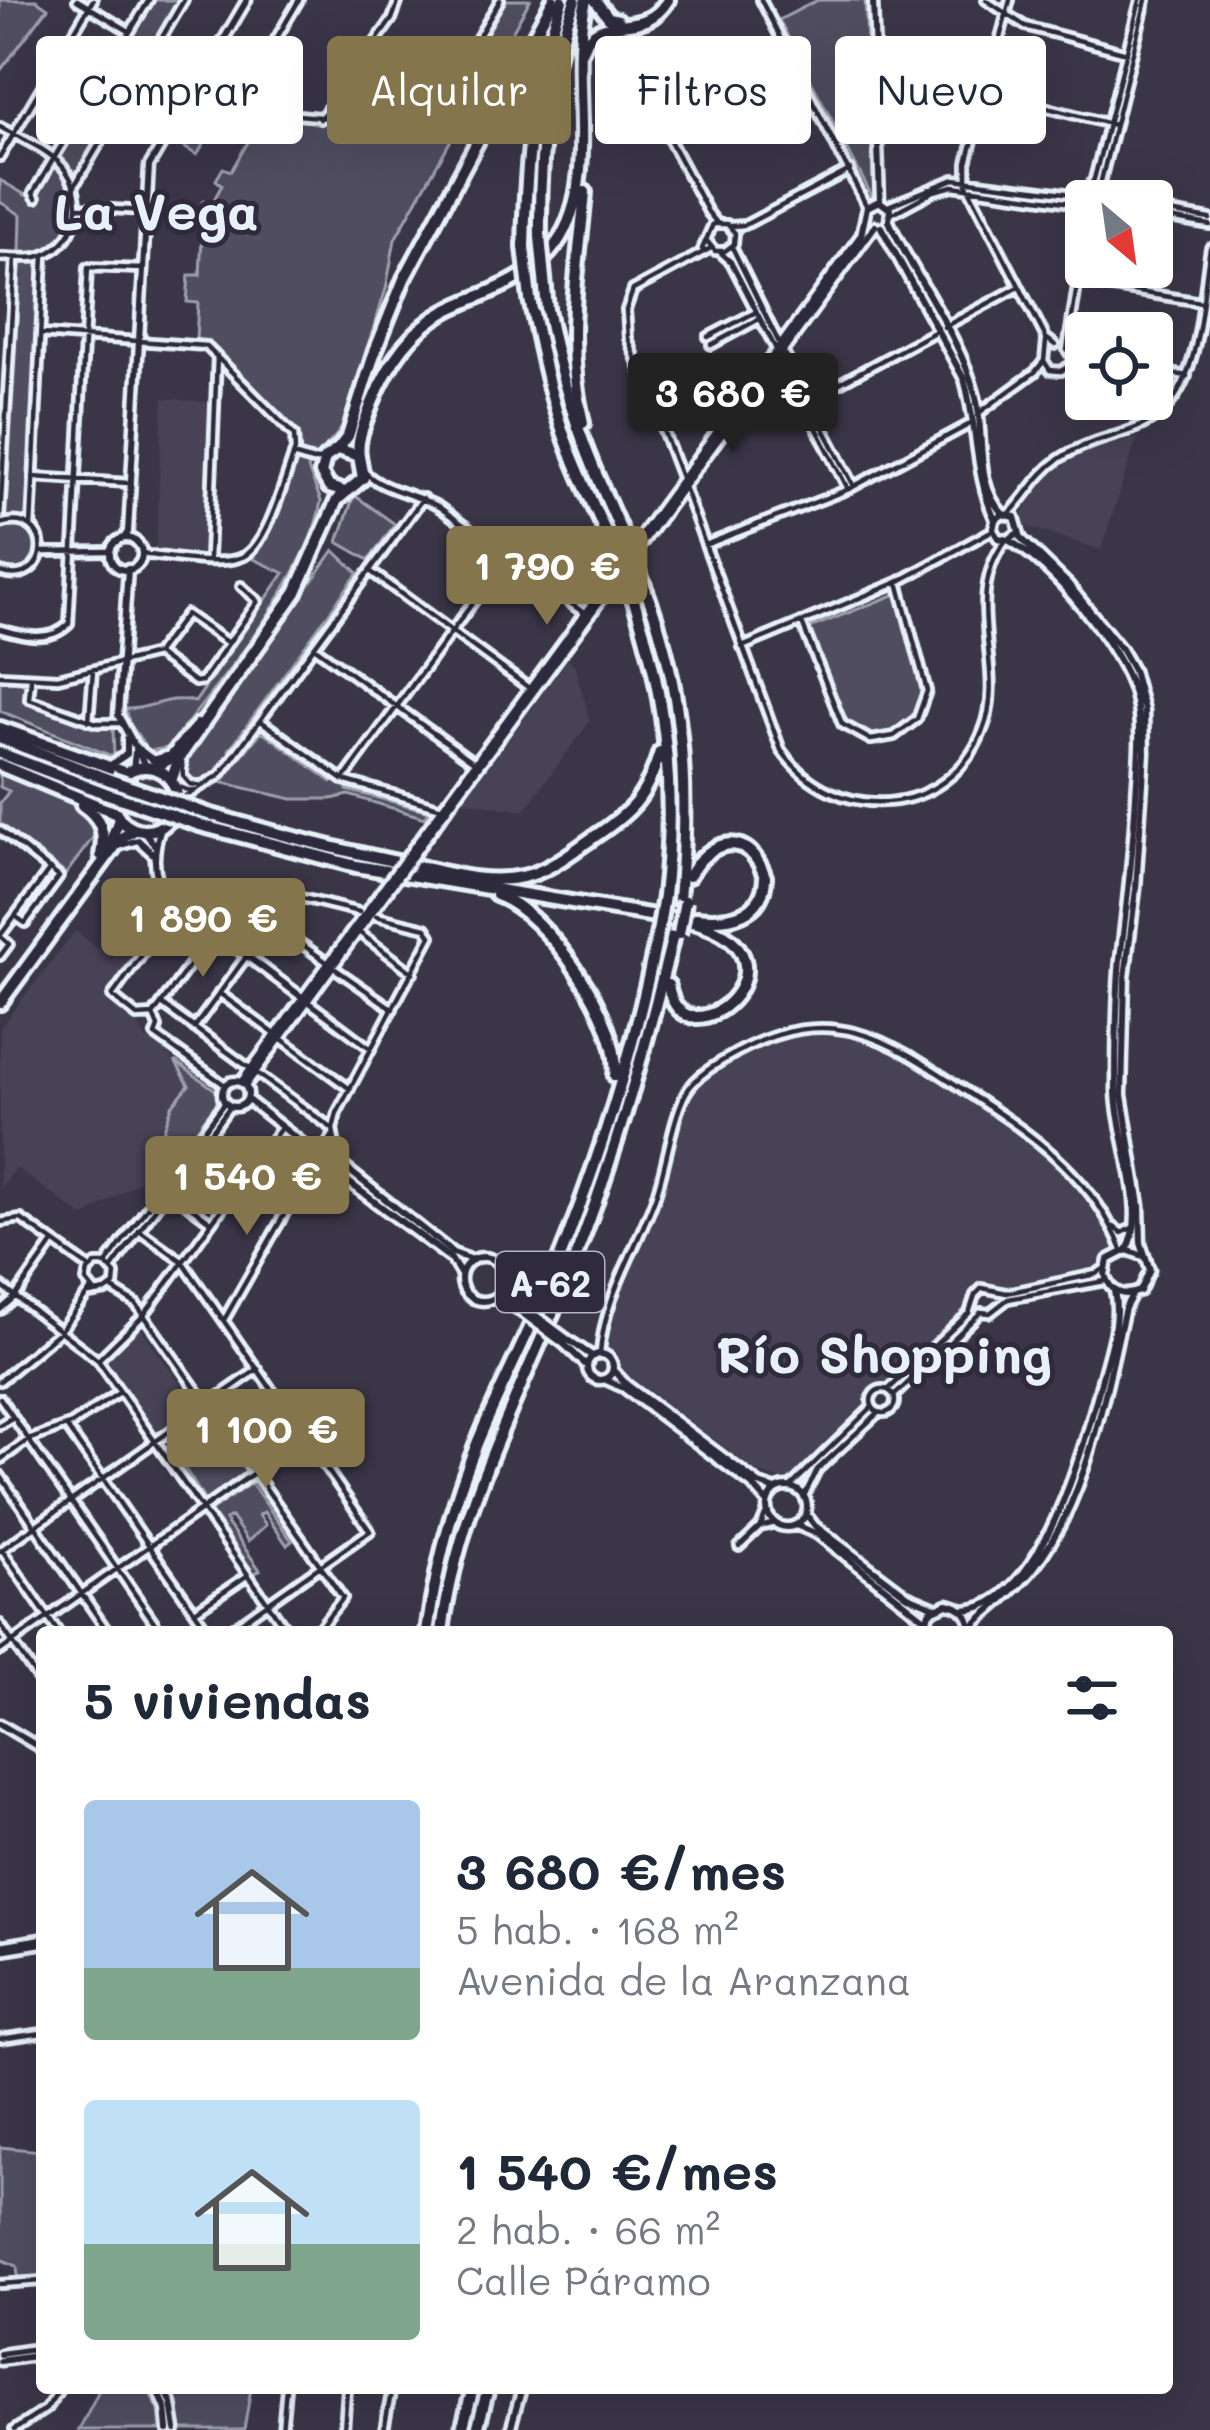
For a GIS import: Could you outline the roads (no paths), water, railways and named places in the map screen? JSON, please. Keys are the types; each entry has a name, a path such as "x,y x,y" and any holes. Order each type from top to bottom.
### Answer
{"highway":[{"path":"0,998 115,847 140,831 161,827 175,812 179,758 291,590 330,496 321,473 325,458 348,436 404,279 555,0"},
{"name":"A-62","path":"429,1626 442,1548 461,1484 539,1308 609,1120 661,895 669,779 658,684 625,576 575,465 548,386 530,299 524,247 531,124 555,0"},
{"name":"A-62","path":"443,1626 456,1555 475,1491 586,1229 641,1061 682,900 685,821 677,714 657,622 562,383 547,309 540,237 541,160 550,96 574,0"},
{"path":"591,0 610,18 621,21 644,16 665,0"},
{"path":"591,0 577,67 585,194 571,314 573,378 587,440 610,505"},
{"path":"577,67 592,33 611,24 642,24 657,16 665,0"},
{"path":"0,728 129,771 150,768 176,754 280,618 308,569 337,500 368,476 358,443 379,388 416,333 443,313 527,272 556,243 578,198 581,134"},
{"path":"338,449 359,456"},
{"path":"575,465 641,643 660,752 661,895"},
{"path":"329,487 345,492"},
{"path":"677,714 690,805 689,875 682,900"},
{"path":"0,738 202,819 310,856 697,923 725,935 742,955 741,991 718,1013 704,1017 682,1012 668,985"},
{"path":"463,876 521,878 560,860 631,809 648,787 660,752"},
{"path":"0,753 105,794 202,819 463,876 709,919 748,912 760,902 766,883 754,856 730,844 703,853 689,875"},
{"path":"0,765 117,816 140,831"},
{"path":"150,768 176,781"},
{"path":"0,998 118,831 113,795 129,771"},
{"path":"69,796 100,822 101,855"},
{"path":"446,883 502,897 538,922 604,1014 617,1070"},
{"path":"539,1308 617,1070 656,926"},
{"path":"586,1229 629,1122 668,985 676,932"},
{"path":"0,1945 36,1939"},
{"path":"462,2430 471,2394"},
{"path":"477,2430 486,2394"}],"street":[{"path":"77,0 91,3 130,31"},
{"path":"36,198 33,194 148,0"},
{"path":"163,36 184,0"},
{"path":"226,36 247,0"},
{"path":"278,36 299,0"},
{"path":"320,119 392,19 399,0"},
{"path":"303,117 428,123 500,0"},
{"path":"708,212 709,245 630,295 628,338 774,737 802,776 820,789 858,802 891,803 919,796 963,765 987,719 992,689 984,622 1000,537 980,484 964,379 879,205 850,170 761,0"},
{"path":"873,0 875,36"},
{"path":"986,0 1025,26 1129,54"},
{"path":"1001,36 1010,0"},
{"path":"1104,180 1111,125 1143,0"},
{"path":"0,158 91,3"},
{"path":"1046,108 1111,125"},
{"path":"1089,180 1111,125"},
{"path":"0,127 55,159 75,184 79,208 73,227 44,255 0,257"},
{"path":"75,184 99,144"},
{"path":"144,555 128,537 130,483 148,166 161,144"},
{"path":"672,144 717,223 745,225"},
{"path":"331,965 861,235 874,224 879,205 878,144"},
{"path":"975,144 967,182 1046,338 1044,361 1035,372 979,413"},
{"path":"850,170 745,225 732,247 851,488"},
{"path":"879,205 942,182 1065,191"},
{"path":"967,182 1065,201"},
{"path":"879,205 874,224 970,377 986,484 1018,532 1121,649 1144,710 1136,889 1125,978 1122,1095 1150,1278 1140,1292 1114,1291"},
{"path":"79,208 146,211"},
{"path":"1173,216 1210,222"},
{"path":"710,227 717,223"},
{"path":"731,226 736,236"},
{"path":"709,245 730,262 780,351"},
{"path":"720,252 732,247"},
{"path":"994,520 1009,515 1033,482 1061,458 1083,446 1128,434 1153,420 1173,400 1186,376 1210,248"},
{"path":"43,549 29,524 44,255"},
{"path":"15,258 0,521 29,524"},
{"path":"0,629 30,637 63,631 70,624 88,267 142,269"},
{"path":"806,401 1019,287"},
{"path":"1063,348 1075,288"},
{"path":"1114,288 1201,302"},
{"path":"708,337 758,315"},
{"path":"711,345 758,315"},
{"path":"0,332 12,332"},
{"path":"42,334 198,344 217,356 289,427 295,458 258,544 239,559 144,555 125,571"},
{"path":"1046,338 1065,353"},
{"path":"1046,350 1063,348"},
{"path":"209,559 217,356"},
{"path":"1044,361 1050,370"},
{"path":"1035,372 1065,368"},
{"path":"1173,374 1186,376"},
{"path":"705,545 851,488 973,422"},
{"path":"295,458 325,458"},
{"path":"295,458 321,473"},
{"path":"368,476 423,498 586,615"},
{"path":"33,477 130,483"},
{"path":"177,801 220,775 423,498"},
{"path":"742,647 898,582 984,538 1018,532"},
{"path":"109,553 128,537"},
{"path":"924,1626 935,1607 947,1604 964,1610 989,1604 1033,1558 1058,1517 1117,1314 1114,1291 1107,1281 1108,1260 1125,1250 1134,1227 1116,1095 1137,710 1127,674 1106,639 1052,576 1020,546 1000,537"},
{"path":"43,549 109,553 125,571 121,723 150,768"},
{"path":"0,572 27,572 43,549"},
{"path":"343,780 507,556"},
{"path":"370,571 529,688"},
{"path":"802,623 842,724 871,740 894,736 917,719 927,691 898,582"},
{"path":"156,654 199,682 258,601 242,586"},
{"path":"0,675 31,680 156,654 186,614 228,643"},
{"path":"445,810 586,615"},
{"path":"314,646 475,764"},
{"path":"89,721 92,670"},
{"path":"31,680 29,699 89,721 121,723"},
{"path":"261,721 343,780 445,810"},
{"path":"130,741 145,757 161,758 200,725"},
{"path":"100,763 122,761 130,741"},
{"path":"129,771 136,763 130,741"},
{"path":"176,781 207,786"},
{"path":"176,781 194,792"},
{"path":"161,827 154,856 158,883 177,908 372,1049"},
{"path":"0,830 59,877 25,923 15,916"},
{"path":"140,831 155,846"},
{"path":"115,847 138,840 154,856"},
{"path":"0,956 9,944 0,937 50,869"},
{"path":"153,1016 246,888 359,912"},
{"path":"248,1104 243,1083 384,891"},
{"path":"238,898 393,1010"},
{"path":"153,1016 137,1016 112,996 177,908"},
{"path":"224,1320 333,1132 350,1089 430,940 426,928 376,916"},
{"path":"0,921 8,926"},
{"path":"358,932 413,973"},
{"path":"194,1028 246,957"},
{"path":"219,993 350,1089"},
{"path":"162,1004 333,1132 340,1164 453,1252 495,1262 504,1276 503,1287 494,1298"},
{"path":"0,1222 21,1219 88,1268 109,1266 139,1230 227,1104 222,1085 155,1035 158,1027 153,1016"},
{"path":"586,1365 596,1354 603,1319 650,1211 688,1090 722,1061 774,1037 840,1029 868,1033 892,1046 1033,1138 1087,1187 1125,1250 1143,1256"},
{"path":"222,1085 243,1083"},
{"path":"227,1104 248,1104 307,1147 338,1153"},
{"path":"227,1104 109,1266 114,1287 144,1315 343,1598 321,1626"},
{"path":"98,1360 144,1315 280,1128"},
{"path":"307,1147 319,1173"},
{"path":"197,1151 284,1213"},
{"path":"331,1175 340,1164"},
{"path":"302,1179 319,1173 347,1180 438,1249 461,1275 470,1297 514,1303"},
{"path":"149,1175 211,1222"},
{"path":"1111,1222 1122,1233 1134,1227"},
{"path":"139,1230 182,1261 370,1531 236,1626"},
{"path":"0,1310 15,1297 53,1243"},
{"path":"461,1275 473,1260"},
{"path":"88,1268 86,1281 92,1291"},
{"path":"935,1607 908,1596 815,1526 806,1514 804,1496 817,1470 878,1413 890,1411 891,1393 974,1306 982,1288 997,1293 1096,1274 1106,1268"},
{"path":"974,1306 990,1313 999,1303 1107,1281"},
{"path":"0,1285 98,1360 283,1626"},
{"path":"0,1381 61,1331 92,1291 114,1287"},
{"path":"503,1287 514,1303 566,1341 610,1358 626,1385 759,1484 776,1490 790,1486 872,1407 874,1392 891,1393 981,1312"},
{"path":"997,1293 999,1303"},
{"path":"975,1626 1029,1574 1064,1520 1132,1294"},
{"path":"566,1341 591,1377 604,1379 642,1401 747,1481 775,1523"},
{"path":"2,1549 258,1369"},
{"path":"604,1379 613,1370"},
{"path":"0,1460 119,1392"},
{"path":"0,1398 157,1626"},
{"path":"872,1407 878,1413"},
{"path":"0,1425 13,1417"},
{"path":"66,1426 205,1626"},
{"path":"0,1651 305,1437"},
{"path":"0,1475 104,1626"},
{"path":"790,1486 804,1496"},
{"path":"760,1527 776,1490"},
{"path":"796,1525 806,1514"},
{"path":"739,1546 760,1527 796,1525 820,1535 925,1619"},
{"path":"0,1538 2,1549 54,1626"},
{"path":"196,1611 248,1575"},
{"path":"964,1610 970,1626"},
{"path":"0,1624 36,1676"},
{"path":"0,1724 36,1745"},
{"path":"0,2039 36,2034"},
{"path":"0,2284 36,2281"},
{"path":"0,2358 36,2353"},
{"path":"14,2430 46,2409 56,2394"},
{"path":"164,2394 172,2404 172,2430"},
{"path":"282,2430 285,2394"},
{"path":"344,2430 347,2394"},
{"path":"384,2430 391,2394"},
{"path":"510,2430 520,2394"}],"district":[{"name":"La Vega","path":"156,209"},
{"name":"Río Shopping","path":"884,1352"}]}
